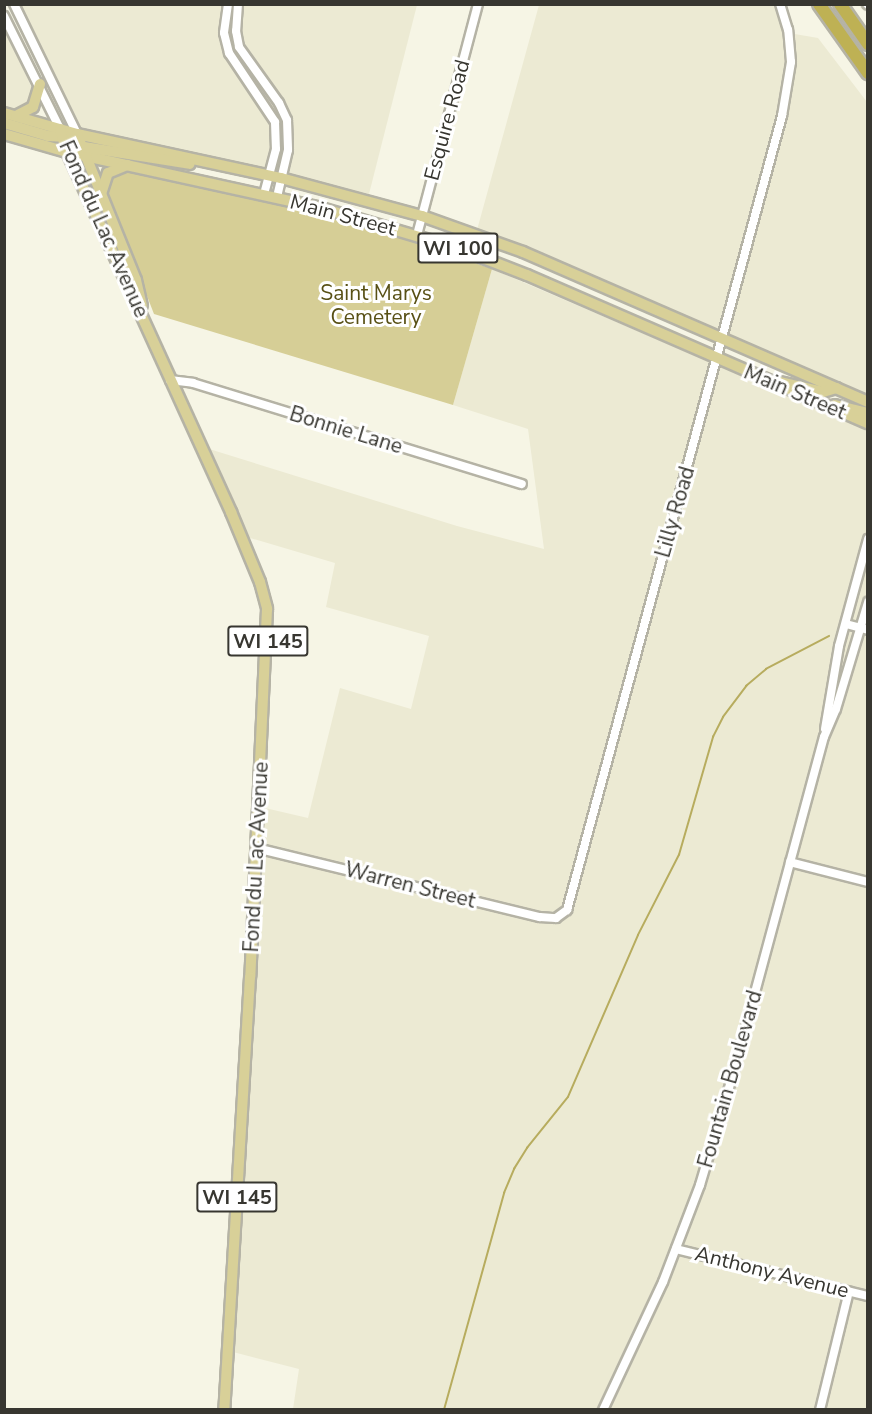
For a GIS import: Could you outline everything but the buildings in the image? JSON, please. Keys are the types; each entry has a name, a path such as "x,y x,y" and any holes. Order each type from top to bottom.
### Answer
{"highway":[{"path":"819,4 867,73"},
{"path":"840,4 867,44"}],"main road":[{"path":"16,116 33,107 40,84"},
{"name":"Main Street","path":"4,113 61,133 77,134 269,175 422,216 562,270 867,402"},
{"path":"4,123 61,133"},
{"name":"Fond du Lac Avenue","path":"61,133 67,152 251,559 267,609 267,672 224,1410"},
{"path":"4,134 67,152 83,151 146,159 221,164"},
{"name":"Fond du Lac Avenue","path":"77,134 136,280 148,328"},
{"name":"Main Street","path":"83,151 128,165 277,197 460,249 554,287 867,423"},
{"path":"101,195 105,177 113,170 128,165"},
{"path":"554,287 562,270"},
{"path":"767,380 788,382 823,392 836,388"},
{"path":"820,403 842,405 867,413"}],"street":[{"path":"228,4 224,33 229,53 275,122 277,135 264,194"},
{"path":"238,4 236,39 245,57 274,97 287,120 290,136 277,197"},
{"name":"Esquire Road","path":"417,236 478,4"},
{"name":"Lilly Road","path":"563,914 576,885 783,108 791,62 788,30 780,4"},
{"path":"4,11 14,5 77,134"},
{"path":"4,16 40,84 61,133"},
{"path":"235,63 245,57"},
{"path":"265,104 274,97"},
{"name":"Bonnie Lane","path":"170,380 203,386 522,484"},
{"name":"Fountain Boulevard","path":"824,737 827,707 867,539"},
{"name":"Fountain Boulevard","path":"603,1410 648,1317 676,1249 716,1133 824,737 864,629 867,602"},
{"path":"846,624 864,629"},
{"name":"Warren Street","path":"256,848 540,917 556,918 563,914"},
{"path":"789,862 867,882"},
{"name":"Anthony Avenue","path":"676,1249 867,1296"},
{"path":"820,1410 849,1292"}],"shaded area":[{"path":"19,5 417,5 369,194 80,127"},
{"path":"539,5 774,5 783,32 818,38 867,102 867,396 539,254 477,230"},
{"path":"4,26 34,93 32,103 15,111 5,108"},
{"path":"492,269 867,429 867,1409 293,1409 299,1369 233,1352 265,808 308,818 340,688 411,709 429,636 326,607 335,563 247,537 206,448 457,526 544,549 528,429 453,405"}],"green space":[{"name":"Saint Marys Cemetery","path":"123,171 320,213 399,236 492,269 453,405 154,314 107,193 111,175"}],"waterway":[{"path":"444,1410 504,1193 514,1169 527,1148 568,1097 638,935 679,855 713,737 723,717 746,686 766,669 829,636"}]}
